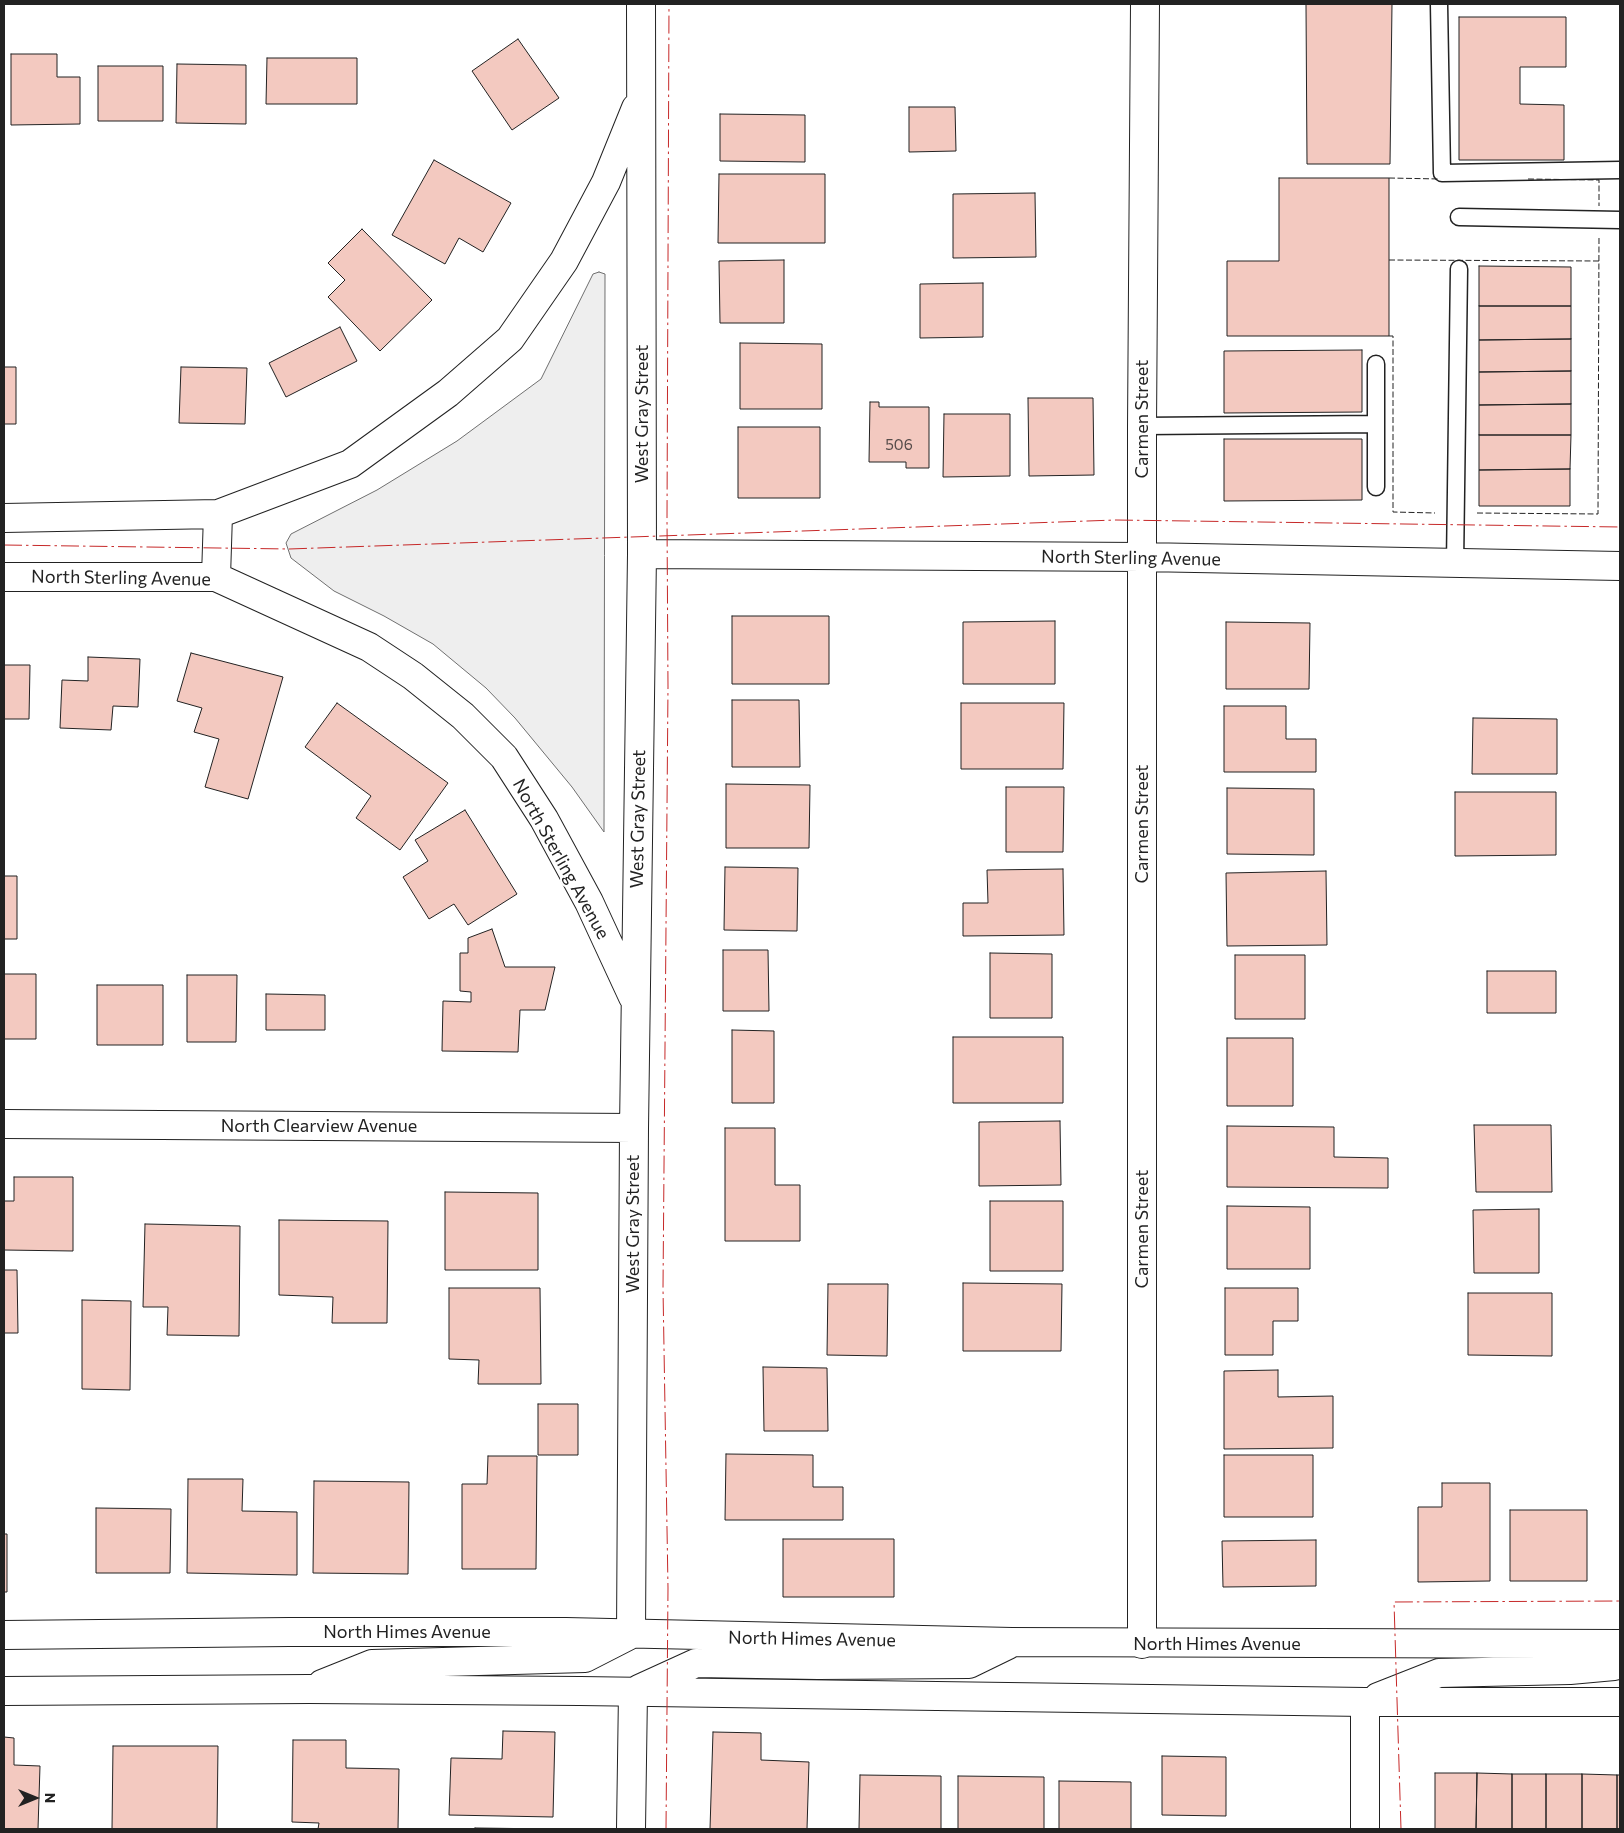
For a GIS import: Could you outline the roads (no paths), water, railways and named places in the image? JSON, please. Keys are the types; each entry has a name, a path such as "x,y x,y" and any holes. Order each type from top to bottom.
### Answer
{"street":[{"name":"West Gray Street","path":"631,1634 635,1003 642,554 641,4"},
{"name":"Carmen Street","path":"1142,1644 1144,4"},
{"path":"4,518 218,514 350,464 448,393 510,339 564,261 606,182 641,95"},
{"path":"216,577 218,514"},
{"name":"North Sterling Avenue","path":"642,554 1142,557 1620,566"},
{"name":"North Sterling Avenue","path":"4,577 216,577 369,647 413,676 463,716 504,757 544,819 589,902 635,1003"},
{"name":"North Clearview Avenue","path":"4,1124 634,1128"},
{"name":"North Himes Avenue","path":"4,1635 566,1632 1142,1644 1620,1644"},
{"path":"309,1689 372,1664 584,1658 631,1634"},
{"path":"633,1692 696,1663 818,1665 969,1664 1012,1642"},
{"path":"1365,1702 1439,1673 1570,1670 1614,1666 1620,1662"},
{"path":"4,1691 309,1689 1365,1702 1620,1702"},
{"path":"631,1829 633,1692"},
{"path":"1365,1702 1365,1829"}],"lane":[{"path":"1439,4 1442,173 1620,170"},
{"path":"1459,217 1620,220"},
{"path":"1455,564 1459,269"},
{"path":"1376,364 1376,487"},
{"path":"1142,426 1376,424"}]}
